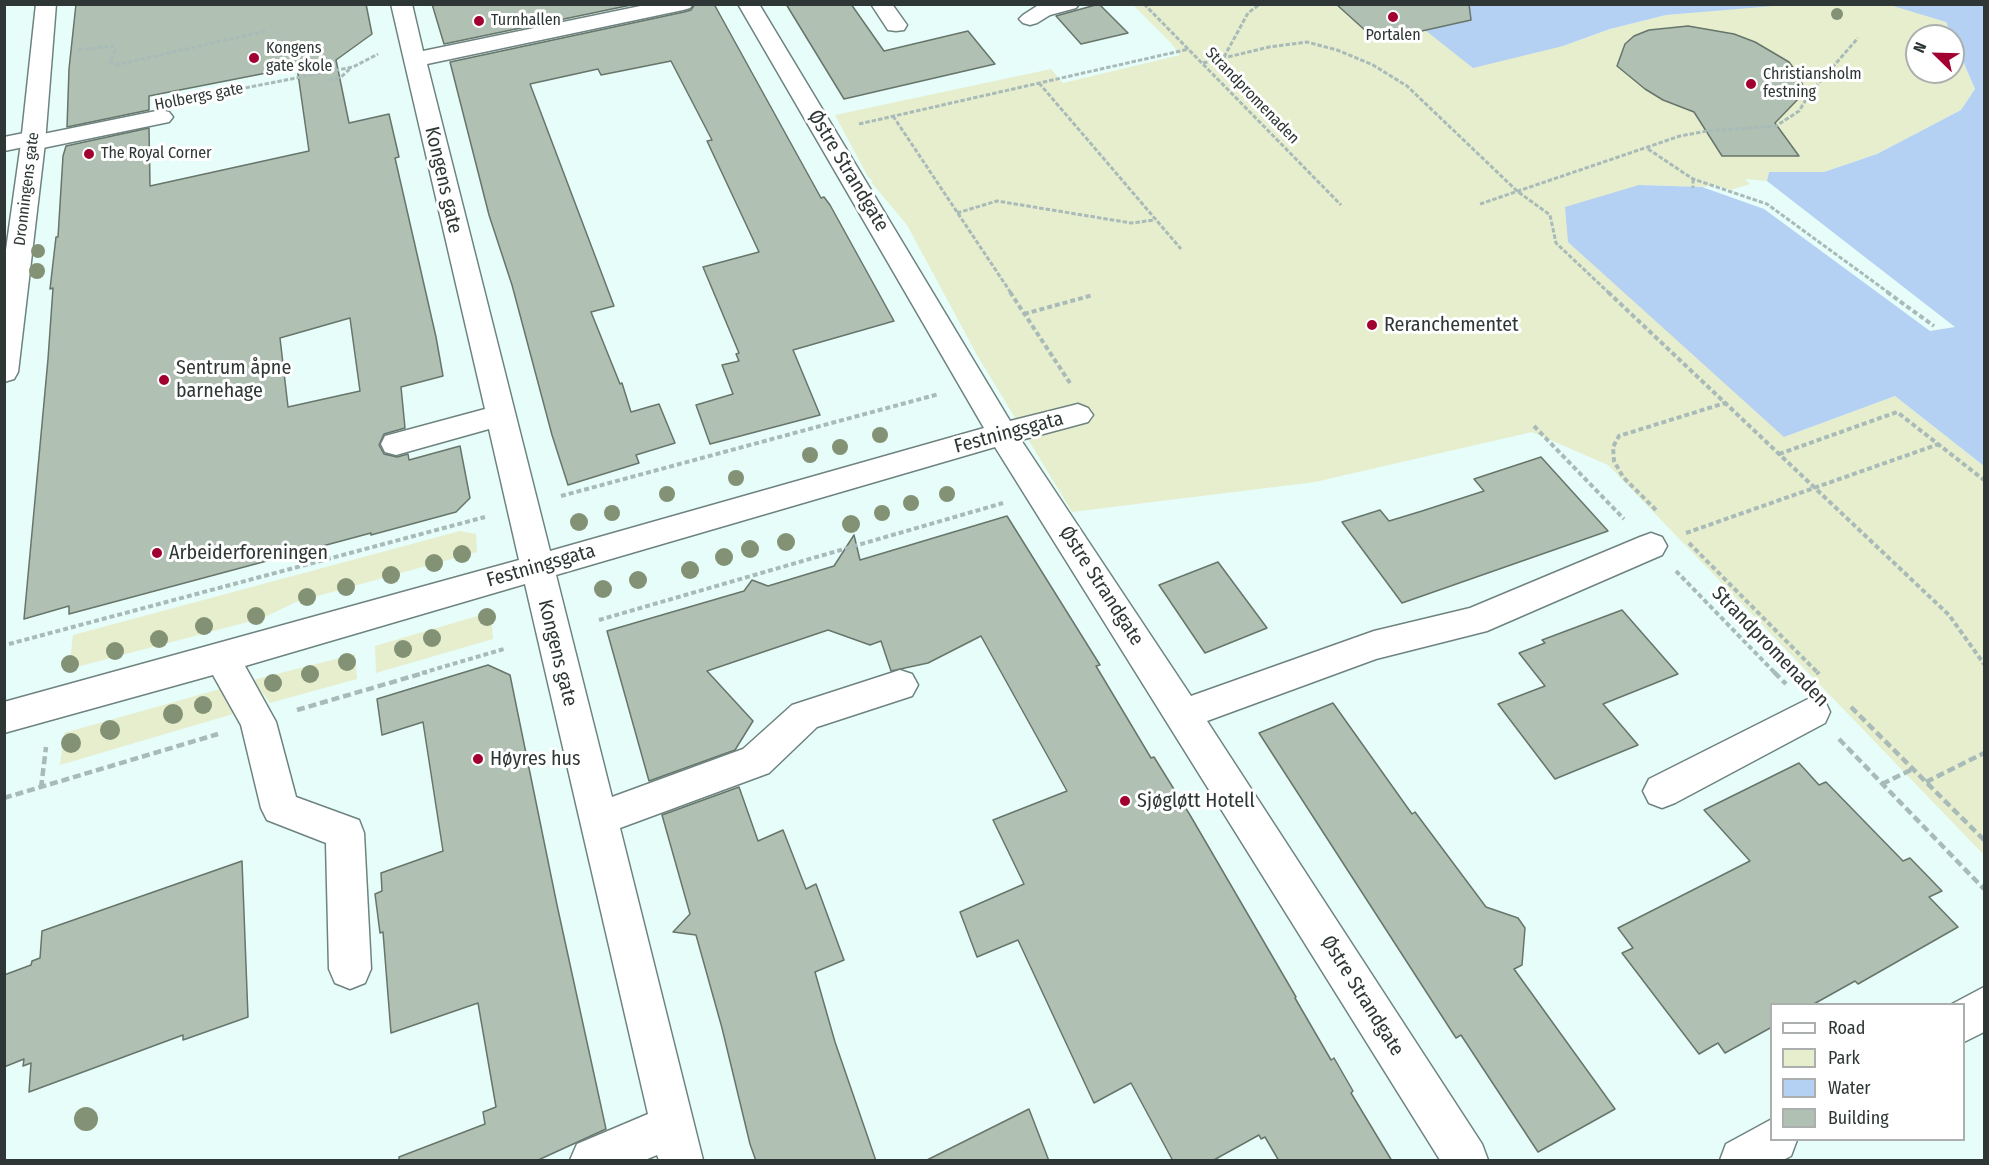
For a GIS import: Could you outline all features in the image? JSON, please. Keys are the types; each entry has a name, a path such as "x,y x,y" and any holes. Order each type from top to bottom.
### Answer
{"street":[{"name":"Dronningens gate","path":"4,372 34,141 46,4"},
{"name":"Kongens gate","path":"401,4 677,1143"},
{"path":"414,60 683,4"},
{"name":"Østre Strandgate","path":"748,4 1002,434 1183,714 1466,1161"},
{"path":"881,4 896,25"},
{"path":"1030,19 1043,10 1069,4"},
{"path":"4,144 34,141 170,109"},
{"name":"Festningsgata","path":"4,718 222,658 1002,434 1078,415"},
{"path":"396,444 499,416"},
{"path":"1183,714 1374,645 1475,621 1666,540"},
{"path":"222,658 258,722 280,808 345,833 350,969"},
{"path":"598,819 756,761 805,716 900,685"},
{"path":"1662,791 1812,712"},
{"path":"1965,1021 1984,1008"},
{"path":"1742,1161 1773,1141"},
{"path":"593,1161 677,1143"}],"path":[{"name":"Strandpromenaden","path":"1144,4 1341,205"},
{"path":"1224,58 1244,18 1260,4"},
{"path":"41,57 107,45 113,46 115,50 110,62 116,65 266,31"},
{"path":"1480,204 1680,136 1707,131 1776,126 1799,111 1810,93 1858,38"},
{"path":"1203,63 1269,47 1307,42 1337,50 1373,65 1407,86 1517,191 1550,215 1556,243 1950,615 1984,664"},
{"path":"852,126 1189,49"},
{"name":"Holbergs gate","path":"170,109 352,67 372,55 385,52"},
{"path":"329,80 341,77 352,67"},
{"path":"1039,83 1181,249"},
{"path":"893,116 1070,384"},
{"path":"1647,148 1693,179 1767,204 1934,326"},
{"path":"1693,179 1693,188"},
{"path":"957,213 997,201 1131,223 1156,220"},
{"path":"1024,314 1093,295"},
{"path":"557,497 945,393"},
{"path":"1726,403 1618,436 1613,447 1614,460 1666,540 1822,677"},
{"path":"1779,454 1897,412 1984,480"},
{"name":"Strandpromenaden","path":"1533,426 1666,540 1812,712 1984,889"},
{"path":"1666,540 1939,444"},
{"path":"599,620 1004,502"},
{"path":"9,644 489,516"},
{"path":"1847,702 1984,840"},
{"path":"41,788 47,741"},
{"path":"1926,782 1984,753"},
{"path":"1882,784 1913,769"}],"green space":[{"path":"1785,4 1890,4 1947,24 1905,24 1905,84 1965,84 1965,66 1975,89 1961,110 1877,154 1824,172 1769,172 1767,181 1745,179 1750,184 1731,190 1714,185 1704,187 1640,185 1784,437 1895,396 1984,466 1984,855 1608,465 1532,432 1315,482 1072,512 977,355 907,225 871,182 873,181 868,177 835,115 1051,69 1063,83 1180,55 1133,5 1366,5 1563,46 1610,29 1666,15"},
{"path":"460,531 476,534 477,552 296,602 263,618 69,669 73,635"},
{"path":"491,612 493,639 376,673 375,646"},
{"path":"355,654 357,679 270,703 253,680"},
{"path":"220,689 233,714 60,765 64,733"}],"water":[{"path":"1366,5 1785,5 1666,15 1610,29 1563,46 1473,68 1425,30"},
{"path":"1890,5 1984,5 1984,466 1895,396 1784,437 1568,242 1565,207 1639,185 1702,187 1764,209 1930,331 1955,327 1767,181 1769,172 1824,172 1877,154 1961,110 1975,89 1965,66 1965,24 1947,24"}],"building":[{"path":"76,4 366,4 372,34 336,60 349,123 389,114 399,157 395,158 443,376 401,387 405,428 384,434 379,445 384,454 397,457 408,454 409,460 460,446 470,498 456,512 69,614 69,606 24,619 48,359 53,288 50,289 56,237 58,237 63,156 66,146 149,128 150,186 309,151 297,67 149,96 149,110 67,127 69,69","holes":["350,318 360,391 288,407 280,338"]},
{"path":"432,4 636,4 444,44"},
{"path":"695,4 714,4 821,198 824,197 830,205 894,321 793,350 820,415 710,444 696,405 733,394 722,365 739,361 736,354 739,353 703,267 759,252 707,141 712,140 671,61 601,75 598,69 530,84 614,306 591,312 620,384 622,383 631,412 659,404 675,443 636,455 639,463 568,485 552,435 512,285 489,215 450,62 684,12 691,10"},
{"path":"786,4 851,4 884,51 968,31 995,64 844,99"},
{"path":"1099,4 1128,33 1081,44 1056,16"},
{"path":"1336,4 1469,4 1471,20 1377,41"},
{"path":"1688,26 1734,34 1755,42 1789,62 1803,86 1800,97 1775,123 1799,156 1722,156 1694,112 1663,100 1645,89 1617,66 1625,44 1634,36 1649,30"},
{"path":"1541,457 1608,531 1402,603 1342,522 1380,510 1389,521 1484,491 1474,479"},
{"path":"1007,516 1100,665 1096,666 1151,758 1154,757 1190,815 1331,1060 1334,1058 1353,1091 1351,1093 1392,1161 1279,1161 1265,1137 1261,1139 1259,1135 1212,1161 1173,1161 1131,1083 1094,1103 1018,940 977,957 960,912 1024,884 993,820 1067,791 981,636 928,663 891,671 881,641 870,645 828,630 707,671 753,721 735,750 649,781 607,631 744,591 752,580 768,586 834,566 854,535 860,560"},
{"path":"1218,562 1267,628 1205,653 1159,585"},
{"path":"1622,610 1678,674 1603,704 1638,745 1555,779 1498,704 1545,686 1519,653 1545,643 1542,640"},
{"path":"488,665 510,675 606,1129 536,1161 399,1161 399,1157 485,1124 483,1112 496,1107 478,1003 391,1033 383,932 380,933 375,894 382,891 381,873 443,851 423,722 382,735 377,699"},
{"path":"1333,703 1412,814 1415,812 1486,907 1518,918 1525,928 1522,965 1514,969 1615,1109 1538,1152 1461,1035 1456,1038 1259,733"},
{"path":"1799,763 1819,785 1826,782 1903,861 1910,858 1942,891 1929,897 1958,927 1858,984 1855,981 1816,1003 1770,1003 1770,1028 1725,1053 1718,1043 1699,1054 1622,953 1633,948 1618,928 1750,861 1704,810"},
{"path":"739,787 758,841 783,830 806,889 816,884 844,960 815,972 835,1042 876,1161 756,1161 696,935 673,932 690,914 662,815"},
{"path":"242,861 248,1017 183,1040 183,1035 29,1092 31,1063 23,1066 24,1059 4,1067 4,975 31,965 32,961 40,958 42,931"},
{"path":"1029,1109 1049,1161 925,1161"}],"place":[{"name":"Portalen","path":"1393,17"},
{"name":"Turnhallen","path":"479,21"},
{"name":"Kongens gate skole","path":"254,58"},
{"name":"Christiansholm festning","path":"1751,84"},
{"name":"The Royal Corner","path":"89,154"},
{"name":"Reranchementet","path":"1372,325"},
{"name":"Sentrum åpne barnehage","path":"164,380"},
{"name":"Arbeiderforeningen","path":"157,553"},
{"name":"Høyres hus","path":"478,759"},
{"name":"Sjøgløtt Hotell","path":"1125,801"}]}
